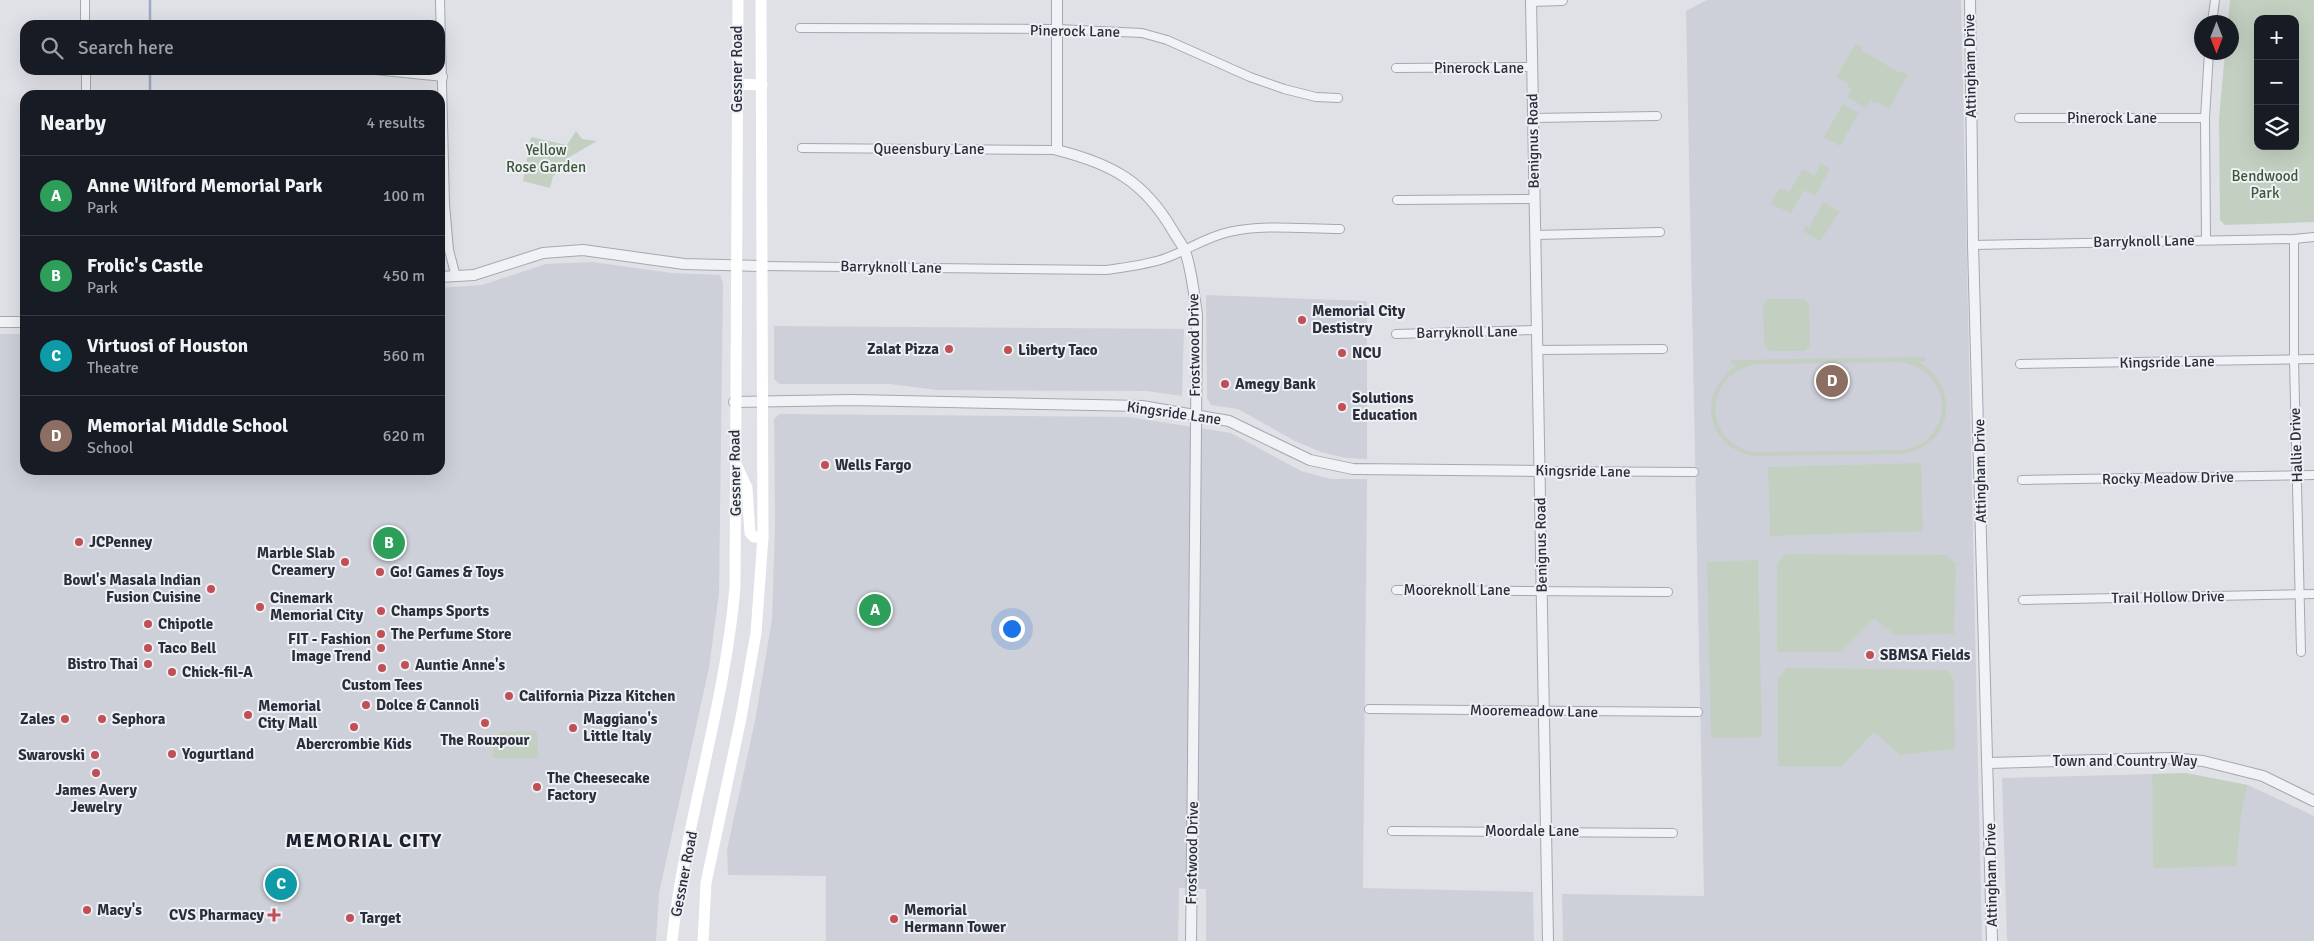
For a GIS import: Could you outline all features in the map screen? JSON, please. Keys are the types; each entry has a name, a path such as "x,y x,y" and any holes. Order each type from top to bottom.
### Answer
{"main road":[{"name":"Gessner Road","path":"672,941 683,871 717,716 731,635 735,587 734,402 738,0"},
{"name":"Gessner Road","path":"703,941 706,883 741,718 756,633 763,537 761,0"},
{"path":"737,84 762,85"},
{"path":"735,460 747,488 750,533 754,537 763,537"}],"street":[{"path":"85,0 85,20"},
{"path":"440,0 441,20"},
{"path":"1057,0 1057,150"},
{"path":"1531,0 1562,0"},
{"name":"Benignus Road","path":"1531,0 1548,941"},
{"name":"Attingham Drive","path":"1970,0 1973,245 1989,762 1992,941"},
{"path":"2213,15 2215,0"},
{"name":"Pinerock Lane","path":"800,28 1057,30 1142,33 1175,43 1250,77 1284,89 1316,97 1338,98"},
{"path":"2206,240 2205,118 2209,60"},
{"name":"Pinerock Lane","path":"1396,68 1532,67"},
{"path":"86,75 86,90"},
{"path":"424,75 443,77 443,90"},
{"path":"1533,118 1657,116"},
{"name":"Pinerock Lane","path":"2019,118 2205,118"},
{"name":"Queensbury Lane","path":"802,148 1057,150"},
{"name":"Frostwood Drive","path":"1057,150 1105,164 1126,178 1161,211 1184,249 1191,274 1197,315 1191,941"},
{"path":"1396,200 1535,199"},
{"path":"445,224 456,277"},
{"name":"Barryknoll Lane","path":"445,277 474,274 543,253 583,250 684,264 1106,270 1166,258 1206,238 1231,231 1264,228 1340,229"},
{"path":"1536,235 1660,232"},
{"name":"Barryknoll Lane","path":"1973,245 2294,239 2314,237"},
{"name":"Hallie Drive","path":"2294,239 2294,360 2301,652"},
{"path":"0,322 20,322"},
{"name":"Barryknoll Lane","path":"1396,334 1537,330"},
{"name":"Barryknoll Lane","path":"1537,350 1663,349"},
{"name":"Kingsride Lane","path":"2020,364 2314,359"},
{"name":"Kingsride Lane","path":"734,402 1118,405 1196,414 1229,420 1284,449 1328,466 1353,469 1694,472"},
{"name":"Rocky Meadow Drive","path":"2022,480 2314,476"},
{"name":"Mooreknoll Lane","path":"1396,590 1668,592"},
{"name":"Trail Hollow Drive","path":"2023,600 2314,594"},
{"name":"Mooremeadow Lane","path":"1369,709 1698,712"},
{"name":"Town and Country Way","path":"1989,762 2161,758 2203,761 2263,776 2314,801"},
{"name":"Moordale Lane","path":"1392,831 1672,833"}],"shaded area":[{"path":"1707,0 1961,0 1982,941 1563,941 1562,894 1704,896 1686,11"},
{"name":"Memorial City Mall","path":"592,262 672,273 720,275 723,283 719,593 709,668 659,893 656,941 0,941 0,334 20,334 20,475 445,475 445,288 482,285 546,264"},
{"path":"1206,295 1367,301 1367,459 1345,458 1321,452 1295,441 1238,409 1211,405 1207,398"},
{"path":"774,326 1184,329 1182,396 1147,391 937,390 890,384 780,384 774,379"},
{"path":"780,414 1129,417 1231,433 1301,471 1331,479 1367,479 1363,888 1533,892 1534,941 1206,941 1206,889 1179,888 1178,941 826,941 826,876 728,875 727,850 755,721 772,619 775,525 774,419"},
{"path":"2152,774 2154,868 2241,816 2248,785 2314,816 2314,941 2007,941 2002,778"}],"green space":[{"name":"Bendwood Park","path":"2230,0 2314,0 2314,222 2225,225 2220,220 2219,118 2224,60 2239,60 2239,15 2229,15"},
{"path":"1856,44 1862,47 1861,50 1900,73 1902,71 1908,75 1889,109 1878,102 1876,104 1871,101 1866,108 1847,97 1851,89 1847,86 1848,83 1836,77"},
{"path":"1843,104 1859,113 1840,146 1824,137"},
{"name":"Yellow Rose Garden","path":"576,131 582,139 597,141 566,159 564,168 553,176 550,188 523,181 531,137 567,145"},
{"path":"1821,163 1830,169 1815,196 1804,190 1791,213 1770,204 1780,188 1789,192 1803,169 1814,176"},
{"path":"1823,202 1840,212 1820,241 1803,231 1806,226 1809,227"},
{"path":"1768,299 1804,299 1809,304 1810,345 1805,351 1770,351 1764,345 1763,305"},
{"path":"1925,357 1925,361 1919,362 1933,374 1942,387 1946,402 1945,416 1940,430 1931,441 1917,450 1899,454 1753,456 1737,450 1724,441 1716,430 1712,417 1712,403 1716,389 1724,376 1737,365 1731,365 1731,360","holes":["1897,362 1916,367 1930,377 1939,390 1942,406 1939,421 1931,435 1918,445 1899,450 1753,452 1736,445 1724,434 1717,421 1716,406 1719,392 1727,379 1741,369 1759,364"]},
{"path":"1921,463 1923,531 1770,536 1768,467"},
{"path":"1786,554 1946,555 1956,564 1954,634 1895,635 1874,619 1841,652 1777,652 1777,564"},
{"path":"1758,560 1762,737 1711,738 1707,562"},
{"path":"875,596 883,596 881,616 875,618 870,617 869,601 875,599"},
{"path":"1787,668 1946,670 1954,680 1955,749 1900,755 1874,732 1842,766 1778,766 1778,678"},
{"path":"537,731 538,758 493,758 493,742 499,736 499,732"},
{"path":"2186,773 2248,785 2241,816 2236,866 2153,868 2152,774"}],"waterway":[{"path":"150,0 150,20"},
{"path":"150,75 150,90"}],"place":[{"name":"Memorial City Destistry","path":"1302,320"},
{"name":"Zalat Pizza","path":"949,349"},
{"name":"Liberty Taco","path":"1008,350"},
{"name":"NCU","path":"1342,353"},
{"name":"Memorial Middle School","path":"1832,381"},
{"name":"Amegy Bank","path":"1225,384"},
{"name":"Solutions Education","path":"1342,407"},
{"name":"Wells Fargo","path":"825,465"},
{"name":"JCPenney","path":"79,542"},
{"name":"Frolic's Castle","path":"389,543"},
{"name":"Marble Slab Creamery","path":"345,562"},
{"name":"Go! Games & Toys","path":"380,572"},
{"name":"Bowl's Masala Indian Fusion Cuisine","path":"211,589"},
{"name":"Cinemark Memorial City","path":"260,607"},
{"name":"Anne Wilford Memorial Park","path":"875,610"},
{"name":"Champs Sports","path":"381,611"},
{"name":"Chipotle","path":"148,624"},
{"name":"The Perfume Store","path":"381,634"},
{"name":"Taco Bell","path":"148,648"},
{"name":"FIT - Fashion Image Trend","path":"381,648"},
{"name":"SBMSA Fields","path":"1870,655"},
{"name":"Bistro Thai","path":"148,664"},
{"name":"Auntie Anne's","path":"405,665"},
{"name":"Custom Tees","path":"382,668"},
{"name":"Chick-fil-A","path":"172,672"},
{"name":"California Pizza Kitchen","path":"509,696"},
{"name":"Dolce & Cannoli","path":"366,705"},
{"name":"Memorial City Mall","path":"248,715"},
{"name":"Zales","path":"65,719"},
{"name":"Sephora","path":"102,719"},
{"name":"The Rouxpour","path":"485,723"},
{"name":"Abercrombie Kids","path":"354,727"},
{"name":"Maggiano's Little Italy","path":"573,728"},
{"name":"Yogurtland","path":"172,754"},
{"name":"Swarovski","path":"95,755"},
{"name":"James Avery Jewelry","path":"96,773"},
{"name":"The Cheesecake Factory","path":"537,787"},
{"name":"Virtuosi of Houston","path":"281,884"},
{"name":"Macy's","path":"87,910"},
{"name":"CVS Pharmacy","path":"274,915"},
{"name":"Target","path":"350,918"},
{"name":"Memorial Hermann Tower","path":"894,919"}],"district":[{"name":"MEMORIAL CITY","path":"364,840"}]}
